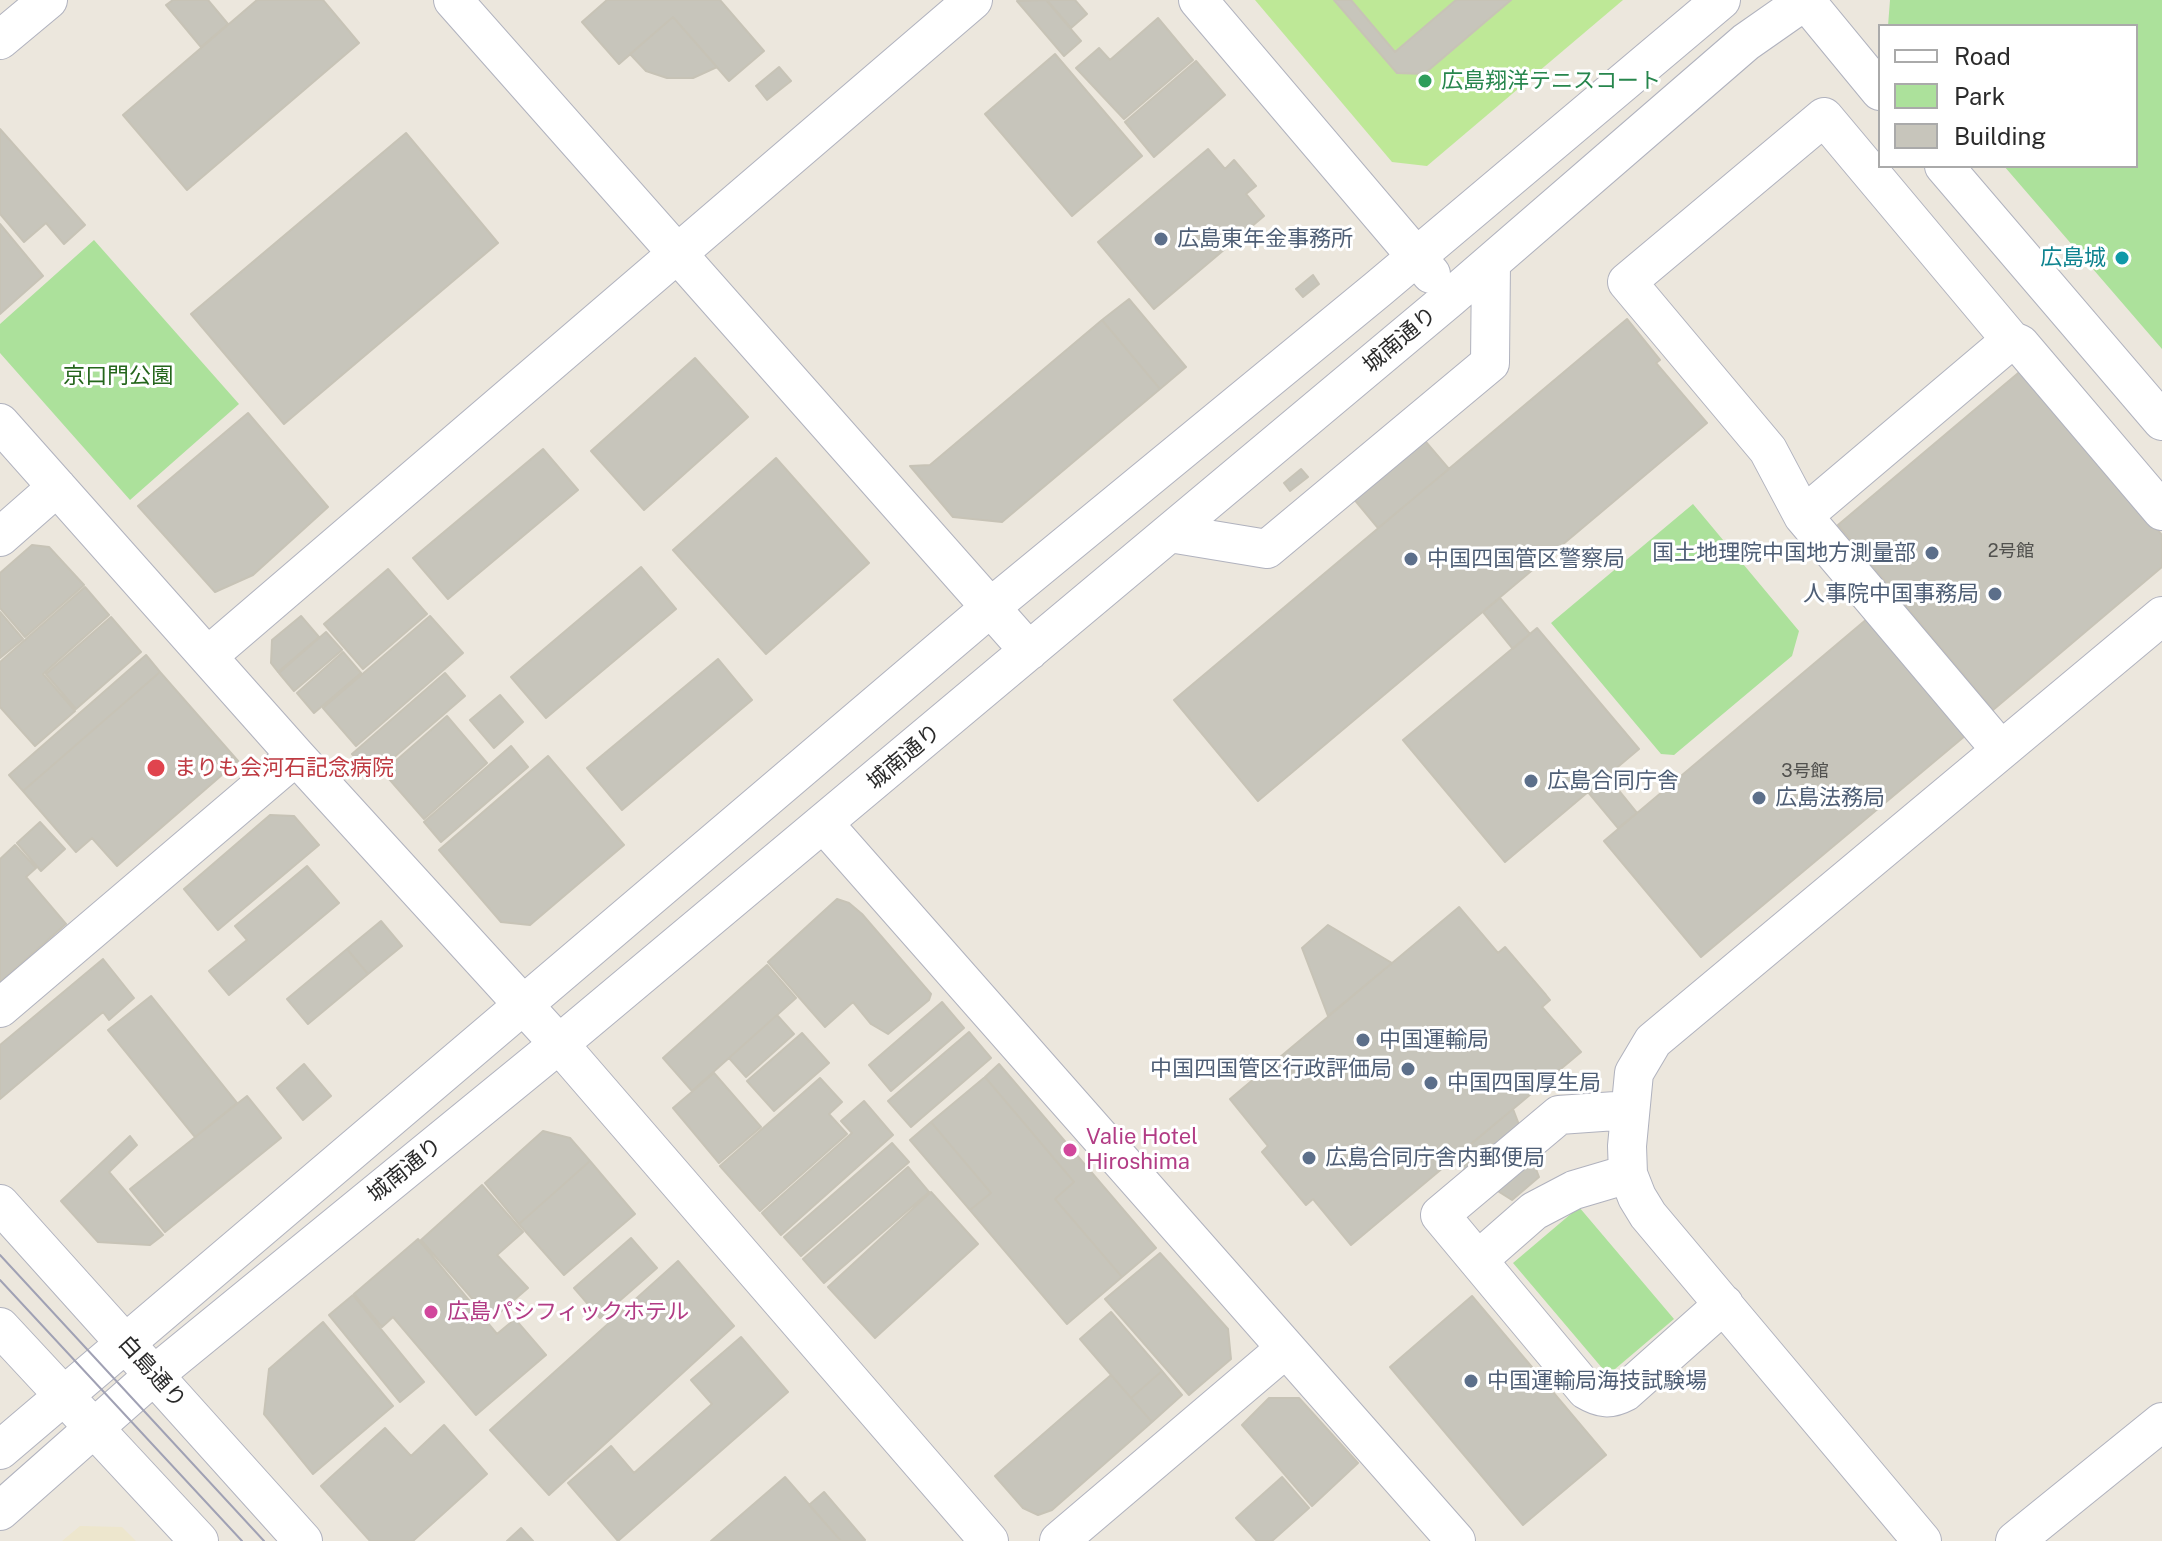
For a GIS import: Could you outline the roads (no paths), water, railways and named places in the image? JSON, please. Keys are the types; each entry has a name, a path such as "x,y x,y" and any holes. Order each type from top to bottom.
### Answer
{"street":[{"path":"0,40 48,0"},
{"path":"453,0 1029,651"},
{"path":"209,655 973,0"},
{"path":"1198,0 1450,298"},
{"path":"0,1450 991,607 1721,0"},
{"path":"1805,0 1878,89"},
{"name":"城南通り","path":"0,1511 154,1375 824,824 1450,298 1746,42 1805,0"},
{"path":"2000,749 1803,516 1768,450 1627,282 1824,117 2011,340 2020,344 2162,511"},
{"path":"1946,168 2162,421"},
{"path":"1170,533 1267,549 1490,363 1491,263"},
{"path":"1803,516 2011,340"},
{"path":"0,423 296,756 559,1044 989,1541"},
{"path":"0,537 57,487"},
{"path":"1922,1541 1648,1215 1628,1174 1634,1073 1653,1041 2162,616"},
{"path":"0,1008 296,756"},
{"path":"824,824 1456,1541"},
{"path":"1630,1110 1559,1115 1440,1215 1586,1390 1598,1397 1612,1399 1625,1392 1724,1304"},
{"path":"1478,1260 1534,1211 1574,1190 1628,1174"},
{"name":"白島通り","path":"0,1204 303,1541"},
{"path":"0,1327 199,1541"},
{"path":"1059,1541 1285,1349"},
{"path":"2015,1541 2162,1422"}],"tram line":[{"path":"0,1255 264,1541"},
{"path":"0,1280 242,1541"}],"place":[{"name":"広島翔洋テニスコート","path":"1425,81"},
{"name":"広島東年金事務所","path":"1161,239"},
{"name":"広島城","path":"2122,258"},
{"name":"国土地理院中国地方測量部","path":"1932,553"},
{"name":"中国四国管区警察局","path":"1411,559"},
{"name":"人事院中国事務局","path":"1995,594"},
{"name":"まりも会河石記念病院","path":"156,768"},
{"name":"広島合同庁舎","path":"1531,781"},
{"name":"広島法務局","path":"1759,798"},
{"name":"中国運輸局","path":"1363,1040"},
{"name":"中国四国管区行政評価局","path":"1408,1069"},
{"name":"中国四国厚生局","path":"1431,1083"},
{"name":"Valie Hotel Hiroshima","path":"1070,1150"},
{"name":"広島合同庁舎内郵便局","path":"1309,1158"},
{"name":"広島パシフィックホテル","path":"431,1312"},
{"name":"中国運輸局海技試験場","path":"1471,1381"}],"park label":[{"name":"京口門公園","path":"118,376"}]}
